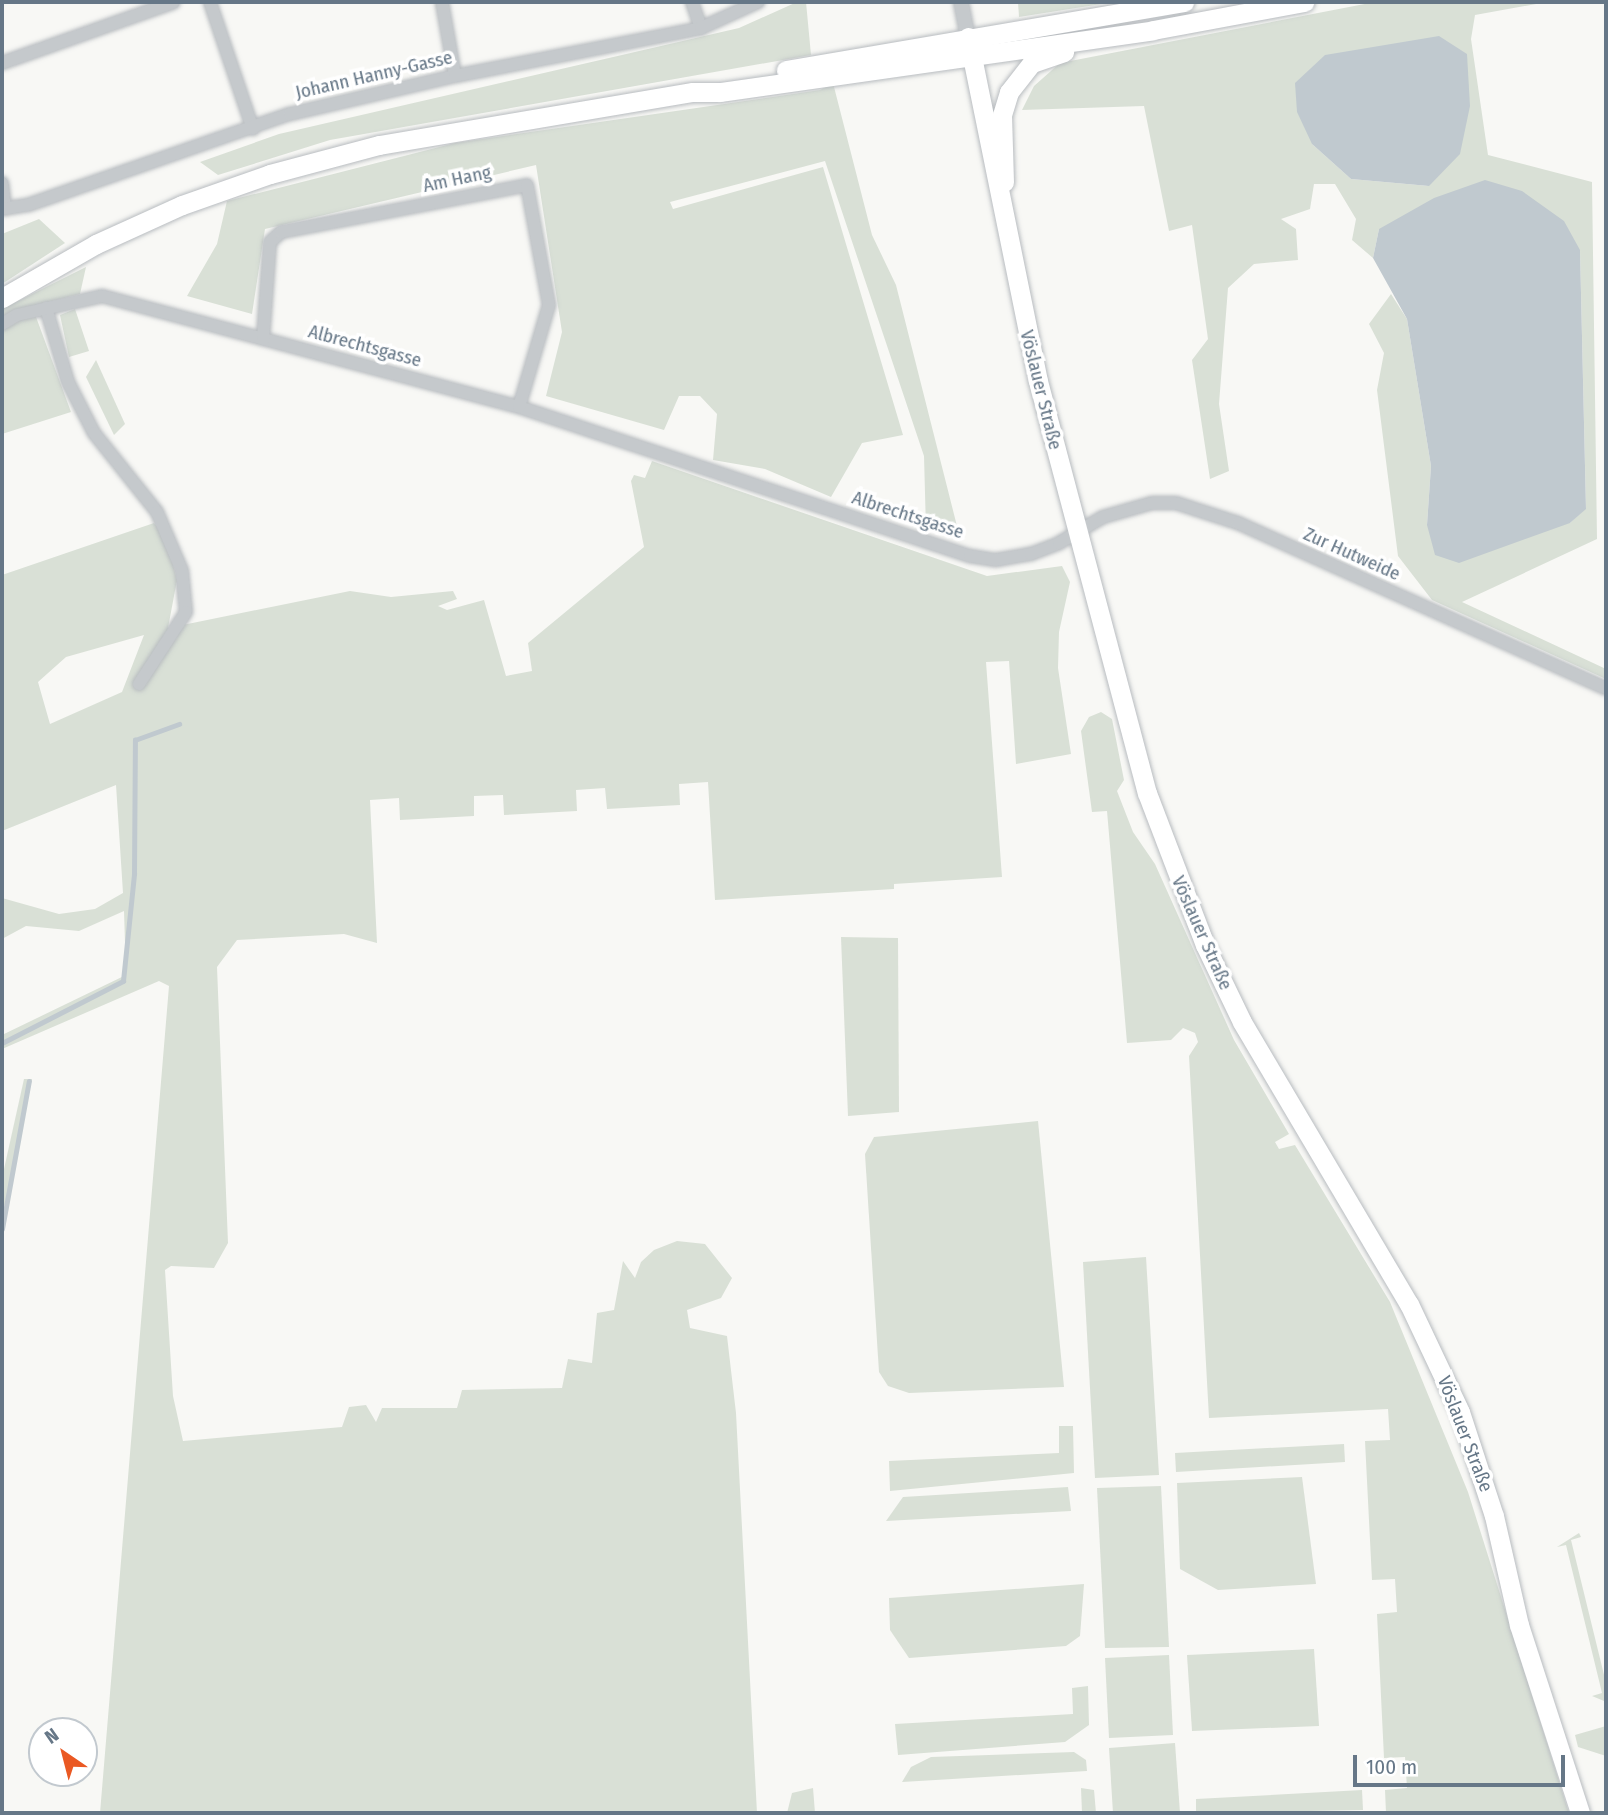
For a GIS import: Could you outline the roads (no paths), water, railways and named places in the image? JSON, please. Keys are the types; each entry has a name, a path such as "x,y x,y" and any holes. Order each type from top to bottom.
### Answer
{"main road":[{"path":"2,298 138,223 270,174 466,128 693,92 720,92 970,47 1184,2"},
{"path":"1000,200 1006,169 1002,115 1018,78 1032,63 1052,54 1153,30 1304,2"},
{"path":"970,47 1153,30"},
{"name":"Vöslauer Straße","path":"970,47 1038,381 1129,736 1205,945 1306,1134 1409,1304 1469,1434 1494,1516 1519,1625 1580,1813"}],"street":[{"path":"2,63 174,2"},
{"path":"211,2 253,129"},
{"path":"442,2 455,76"},
{"path":"692,2 701,28"},
{"name":"Johann Hanny-Gasse","path":"3,209 253,129 290,114 455,76 701,28 758,2"},
{"name":"Vöslauer Straße","path":"961,2 970,47"},
{"path":"2,183 3,209"},
{"name":"Am Hang","path":"263,339 270,242 281,232 527,184 549,305 519,407"},
{"name":"Albrechtsgasse","path":"2,324 46,308 102,296 519,407 970,556 996,560 1031,554 1077,532"},
{"path":"46,308 68,382 94,433 157,512 182,570 186,612 139,684"},
{"name":"Zur Hutweide","path":"1077,532 1103,517 1152,503 1175,503 1238,523 1606,688"}],"waterway":[{"path":"2,1043 123,981 134,874 135,740 179,724"},
{"path":"2,1229 29,1081"}]}
